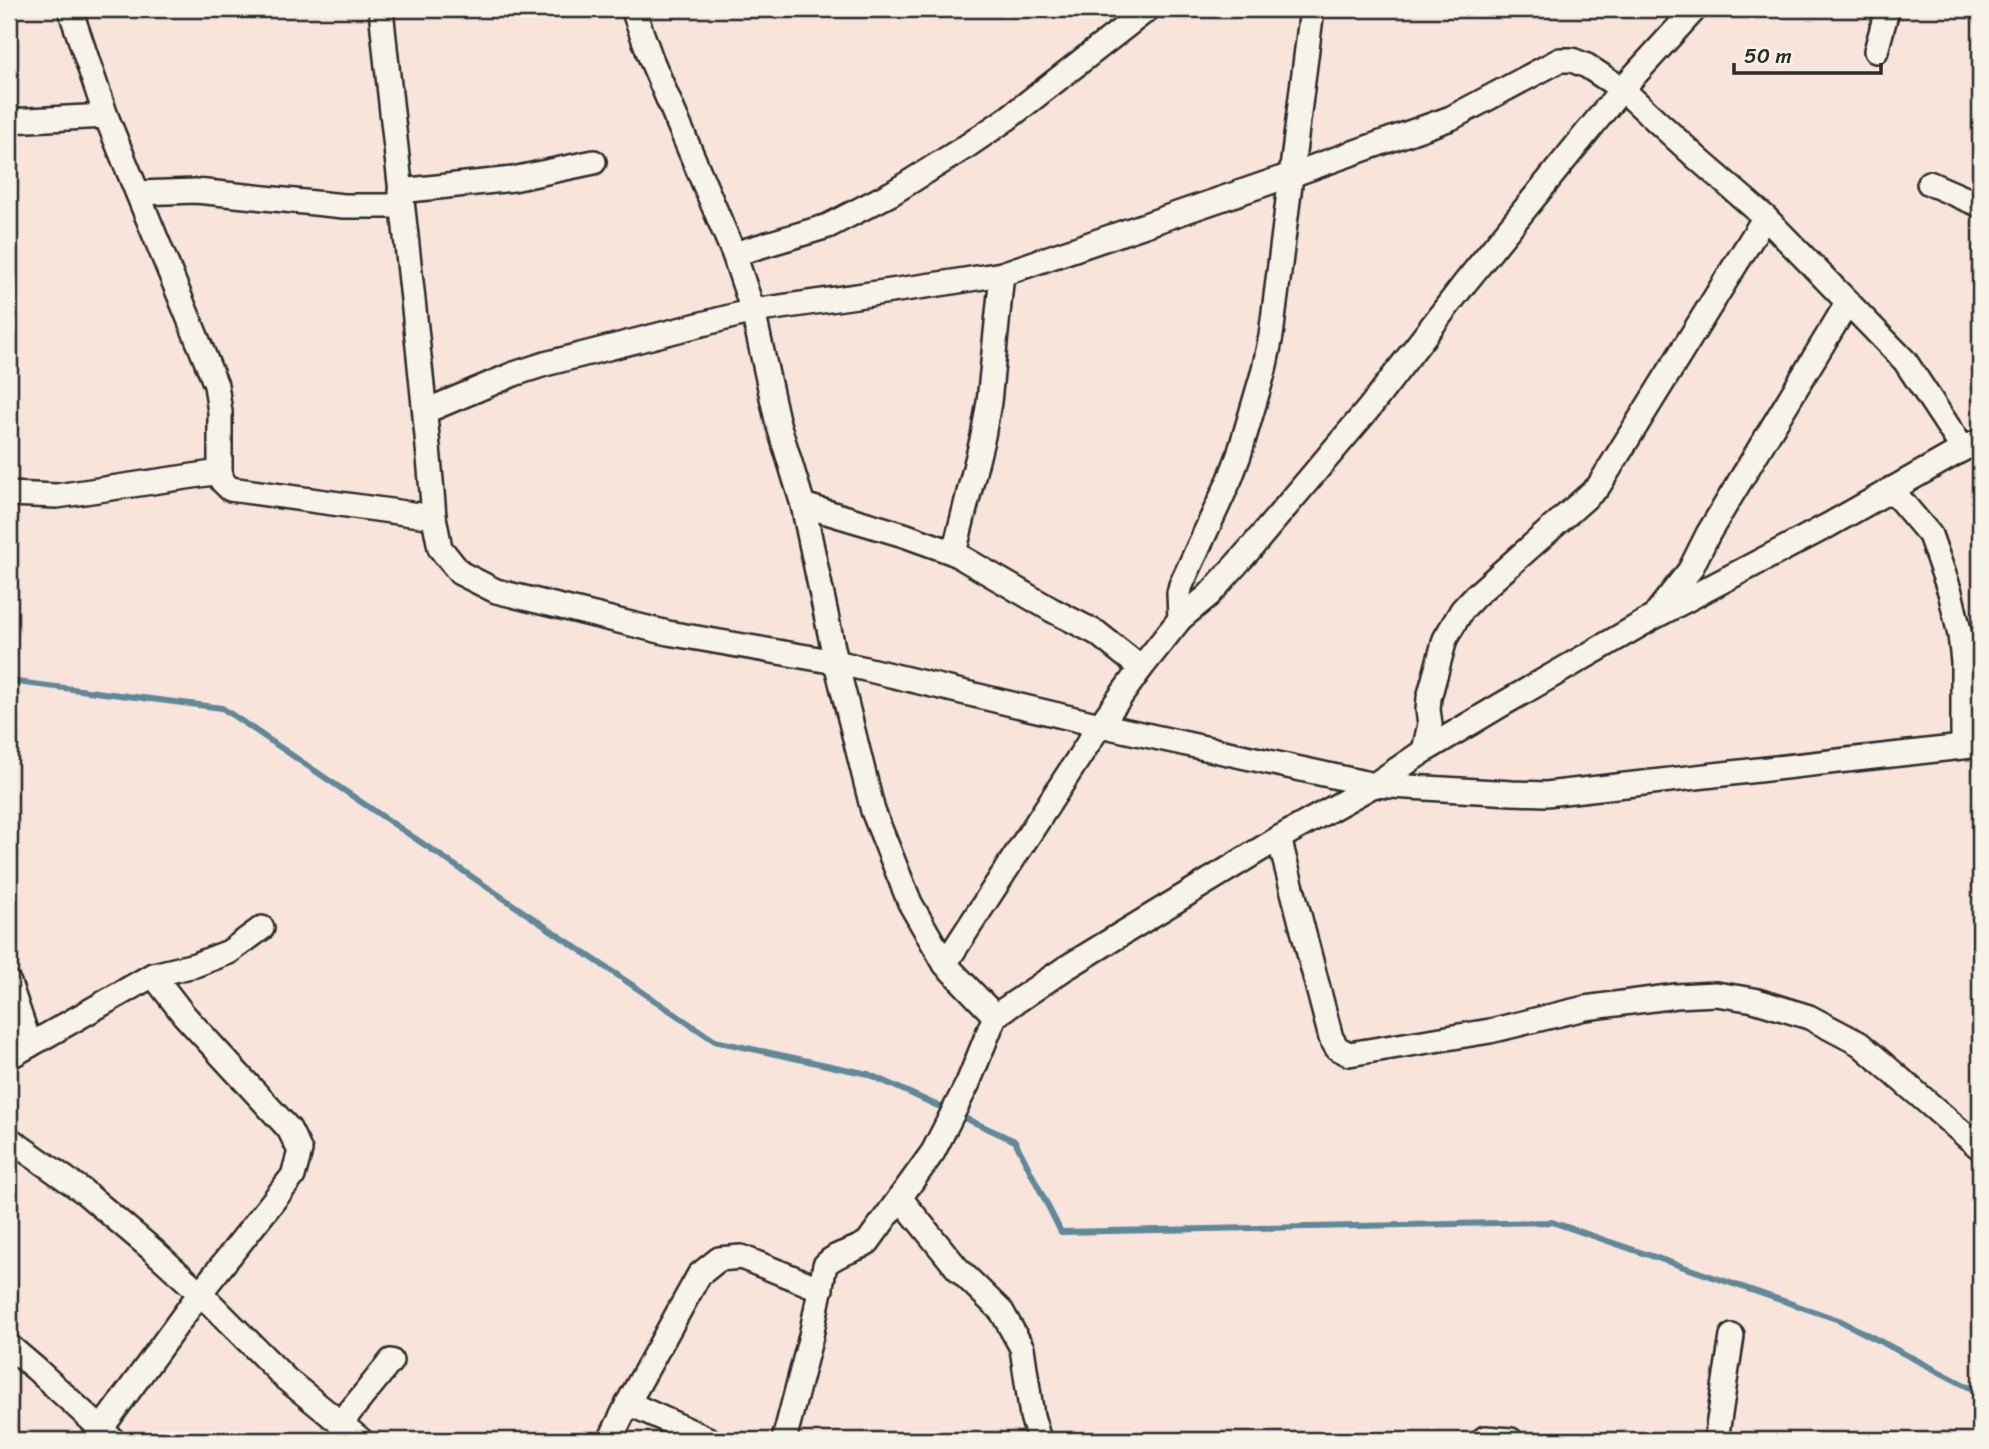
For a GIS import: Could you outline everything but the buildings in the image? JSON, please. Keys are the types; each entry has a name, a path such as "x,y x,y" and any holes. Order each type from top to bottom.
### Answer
{"street":[{"path":"70,9 106,116 216,385 220,412 222,481 230,489 434,517"},
{"path":"381,9 426,411 434,517 440,548 460,573 496,591 668,633 836,662 1100,725 1374,785 1546,794 1971,745 1960,635 1950,592 1930,535 1891,489"},
{"path":"633,9 651,59 734,254 753,311 777,420 803,505 836,662 873,811 910,903 945,964 995,1016"},
{"path":"734,254 828,226 892,192 1008,118 1148,9"},
{"path":"1180,619 1181,585 1230,479 1264,370 1271,336 1312,9"},
{"path":"945,964 1100,725 1141,668 1180,619 1217,586 1361,417 1465,282 1622,89 1695,9"},
{"path":"1876,51 1885,9"},
{"path":"426,411 545,364 753,311 1002,274 1451,118 1560,60 1572,60 1587,66 1622,89 1765,216 1906,361 1972,445 1829,525 1652,618 1424,751 1374,785 1279,838 1064,969 995,1016 968,1083 933,1152 868,1242 860,1248 831,1259 825,1265 785,1440"},
{"path":"9,121 106,116"},
{"path":"138,193 196,191 344,206 513,179 594,162"},
{"path":"1929,183 1980,205"},
{"path":"1424,751 1430,724 1429,698 1445,639 1452,625 1475,596 1598,487 1765,216"},
{"path":"954,553 987,413 1002,274"},
{"path":"1652,618 1689,570 1848,302"},
{"path":"9,494 57,496 220,472"},
{"path":"803,505 954,553 1097,633 1141,668"},
{"path":"1279,838 1331,1038 1337,1048 1349,1054 1490,1031 1585,1007 1716,994 1754,1000 1809,1017 1860,1044 1980,1148"},
{"path":"9,1057 153,975 195,965 229,952 262,928"},
{"path":"9,1346 103,1437 200,1293 293,1176 300,1151 289,1129 184,1015 153,975"},
{"path":"9,983 30,1045"},
{"path":"9,1139 83,1191 154,1251 286,1379 361,1440"},
{"path":"900,1198 957,1268 1002,1312 1022,1348 1032,1416 1039,1440"},
{"path":"610,1440 699,1275 719,1259 741,1257 821,1289"},
{"path":"1716,1440 1732,1336"},
{"path":"340,1424 391,1361"},
{"path":"628,1403 710,1440"},
{"path":"1485,1438 1511,1440"}],"waterway":[{"path":"9,681 222,708 715,1041 868,1074 1015,1141 1061,1232 1552,1222 1839,1320 1980,1393"}]}
